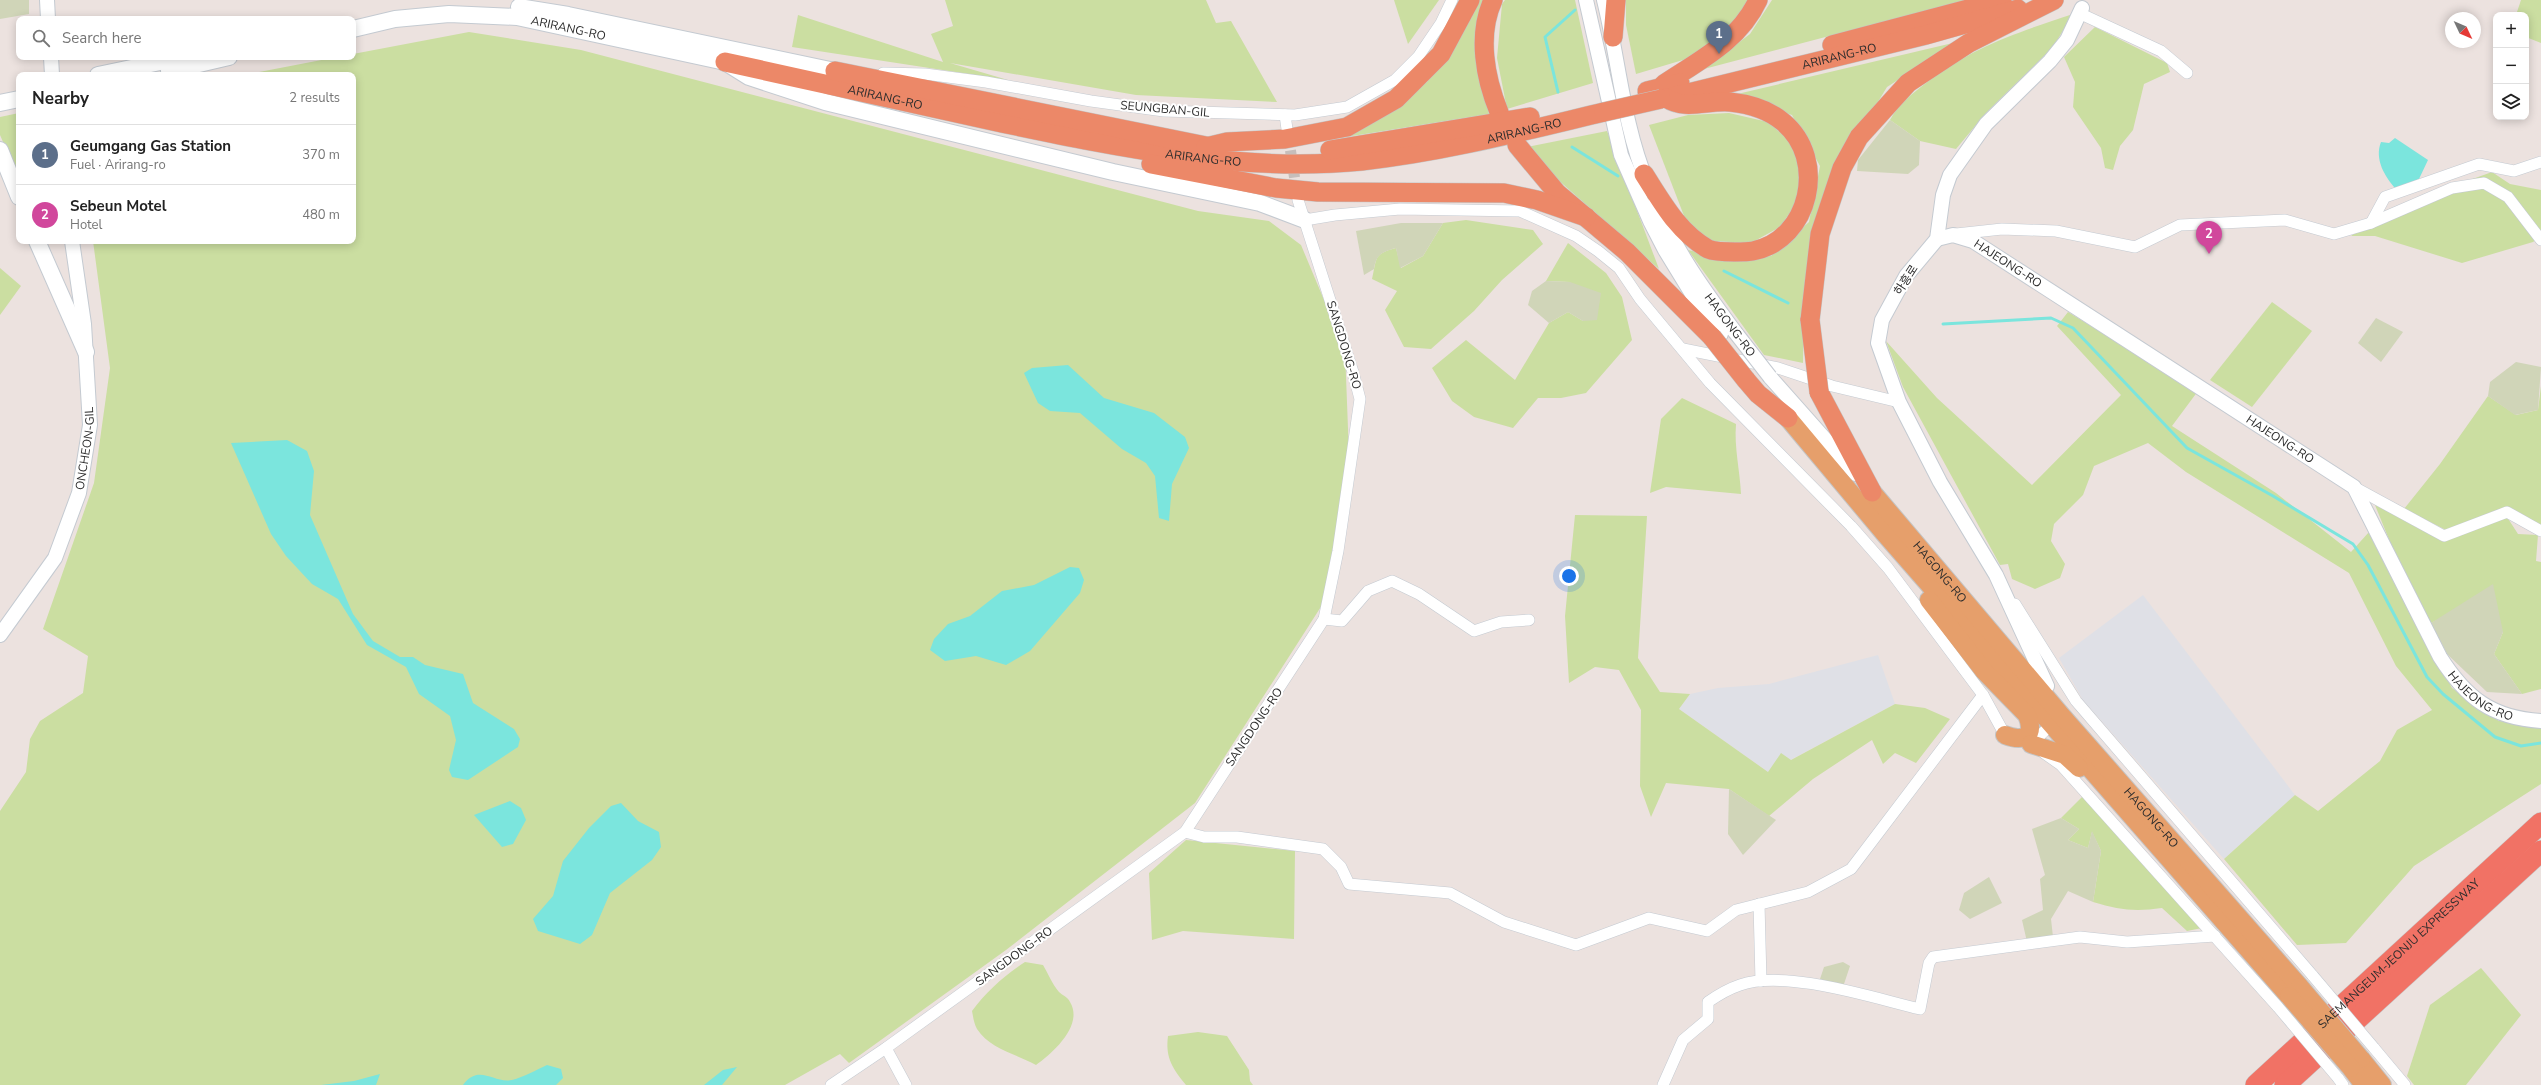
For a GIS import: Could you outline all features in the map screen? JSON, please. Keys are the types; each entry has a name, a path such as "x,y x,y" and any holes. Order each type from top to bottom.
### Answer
{"highway":[{"path":"1206,146 1227,142 1285,139 1347,127 1396,99 1441,54 1470,0"},
{"path":"1493,0 1484,46 1489,87 1499,112"},
{"path":"1613,37 1616,0"},
{"path":"1644,174 1675,221 1692,238 1710,250 1754,251 1776,241 1797,220 1808,194 1810,175 1806,154 1797,136 1783,121 1761,108 1730,102 1676,105 1658,94 1725,44 1740,29 1758,0"},
{"name":"ARIRANG-RO","path":"1658,94 2003,0"},
{"name":"ARIRANG-RO","path":"725,62 1079,139 1208,160 1284,164 1360,161 1501,137 1603,107 1926,35 2049,0"},
{"path":"1866,498 1819,392 1810,320 1820,234 1842,168 1859,137 1908,83 1969,43 2054,0"},
{"name":"ARIRANG-RO","path":"835,71 1232,150 1340,150 1603,107"},
{"path":"1079,139 1093,148 1121,158 1276,188 1380,194 1504,193 1537,200 1586,217"},
{"path":"1517,145 1557,193 1627,252 1716,336 1751,380 1758,394 1788,418"},
{"name":"SAEMANGEUM-JEONJU EXPRESSWAY","path":"2256,1085 2541,823"},
{"name":"SAEMANGEUM-JEONJU EXPRESSWAY","path":"2285,1085 2541,851"}],"main road":[{"name":"ARIRANG-RO","path":"356,20 396,12 448,6 519,7 568,15 835,71"},
{"name":"ARIRANG-RO","path":"356,28 395,19 449,14 517,17 725,62"},
{"path":"112,72 170,60"},
{"path":"165,72 216,60"},
{"path":"725,62 749,77 825,102 1113,172 1260,203 1305,220"},
{"path":"0,103 16,100"},
{"path":"0,150 16,190"},
{"path":"37,244 86,352"},
{"name":"HAGONG-RO","path":"1788,418 1866,498 2042,691 2057,720 2140,826 2295,991"},
{"path":"1866,498 1951,631 1984,671 2028,716 2031,725 2030,733 2024,738 2015,739 2005,735"},
{"name":"HAGONG-RO","path":"1866,498 2057,720 2295,991 2364,1085"},
{"path":"2031,744 2065,755 2140,826"},
{"name":"HAGONG-RO","path":"2353,1068 2382,1085"}],"street":[{"path":"47,0 48,16"},
{"name":"SEUNGBAN-GIL","path":"835,71 839,64 890,74 925,74 971,80 1091,101 1164,111 1285,115 1347,107 1395,80 1418,57 1442,23 1452,0"},
{"name":"HAGONG-RO","path":"1586,0 1621,155 1650,221 1665,250 1716,336"},
{"name":"HAGONG-RO","path":"1604,0 1613,37 1623,100 1644,174 1669,235 1700,284 1735,332 1866,498"},
{"path":"1937,239 1943,195 1953,169 1986,124 2055,56 2067,40 2081,11 2161,51 2187,74"},
{"path":"51,60 52,72"},
{"path":"1285,115 1287,129"},
{"path":"2372,223 2385,197 2479,164 2514,171 2541,162"},
{"path":"1954,235 2002,229 2056,231 2135,247 2180,225 2285,220 2334,234 2372,223 2452,188 2484,183 2508,197 2540,238"},
{"name":"SANGDONG-RO","path":"831,1085 886,1048 1185,832 1324,619 1338,551 1360,399 1353,372 1298,200"},
{"path":"1305,220 1336,215 1400,209 1520,211 1576,236 1619,268 1640,299 1710,383 1851,526 1888,568 1983,695 2005,735 2016,744 2031,744 2061,765 2215,936 2295,991"},
{"name":"HAJEONG-RO","path":"1937,239 1954,235 1974,240 2354,488 2440,657 2456,681 2496,712 2518,719 2541,721"},
{"name":"하흥로","path":"1937,239 1906,276 1882,320 1878,343 1899,402 1940,482 1996,575 2047,686 2042,691"},
{"name":"ONCHEON-GIL","path":"0,635 56,558 79,493 90,425 84,324 72,244"},
{"path":"1683,349 1778,368 1832,386 1899,402"},
{"path":"2354,488 2444,536 2507,512 2541,531"},
{"path":"1996,575 2076,701 2353,1068 2405,1085"},
{"path":"1324,619 1342,620 1368,591 1392,581 1418,594 1474,631 1501,622 1530,620"},
{"path":"1185,832 1204,837 1237,837 1323,849 1341,867 1350,884 1450,893 1504,922 1576,945 1649,918 1707,931 1736,910 1808,892 1851,870 1983,695"},
{"path":"2031,744 2057,720"},
{"path":"1759,904 1761,981"},
{"path":"1663,1085 1683,1040 1708,1018 1708,1002 1741,984 1761,981 1805,983 1920,1009 1929,963 1933,957 2007,949 2080,937 2128,942 2215,936"},
{"path":"886,1048 905,1085"}],"shaded area":[{"path":"2143,595 2295,795 2224,859 2083,700 2059,658"},
{"path":"1878,655 1895,704 1768,772 1679,709 1690,694 1718,688 1769,684"}],"green space":[{"path":"0,0 29,0 29,14 0,19"},
{"path":"945,0 1206,0 1216,23 1231,21 1277,102 1136,95 950,63 1008,80 792,47 798,15 943,62 931,34 953,26"},
{"path":"1394,0 1439,0 1408,44"},
{"path":"1476,0 1486,0 1478,65 1489,114 1340,138 1427,82 1464,26"},
{"path":"1505,0 1575,0 1593,83 1507,109 1497,58 1502,4"},
{"path":"1626,0 1749,0 1734,23 1693,57 1636,74 1626,25"},
{"path":"1772,0 1966,0 1704,69 1750,34"},
{"path":"2521,0 2541,0 2541,43 2529,38 2529,12 2517,12"},
{"path":"2073,14 2053,47 1986,113 1956,149 1920,141 1890,120 1901,104 1910,95 1961,59 2014,34"},
{"path":"2095,27 2167,63 2170,72 2144,84 2133,130 2120,146 2113,170 2105,168 2101,148 2073,107 2075,82 2064,57"},
{"path":"469,32 581,50 1198,211 1269,221 1301,245 1345,350 1349,455 1324,602 1195,803 1006,950 849,1063 840,1054 785,1085 0,1085 0,811 26,772 30,739 40,721 83,693 88,656 43,629 94,483 110,368 93,244 356,244 356,72 259,72 321,60 356,60 356,53"},
{"path":"1957,42 1887,87 1825,189 1804,297 1803,363 1764,355 1688,250 1729,259 1771,256 1809,222 1820,166 1792,115 1733,95"},
{"path":"1729,113 1768,122 1792,143 1804,172 1802,195 1780,227 1751,243 1711,241 1686,221 1649,125 1688,115"},
{"path":"16,114 16,171 0,135 0,117"},
{"path":"1890,120 1920,141 1919,165 1908,174 1857,171 1858,160"},
{"path":"1607,131 1659,269 1556,178 1527,147"},
{"path":"2492,172 2510,184 2541,190 2541,236 2533,242 2462,263 2375,236 2351,236 2389,209"},
{"path":"1466,220 1533,230 1543,244 1502,280 1474,311 1431,349 1404,347 1385,310 1397,291 1372,279 1377,258 1383,252 1396,248 1401,268 1423,256 1443,223"},
{"path":"1401,223 1443,223 1423,256 1400,268 1396,248 1391,249 1380,255 1376,260 1374,269 1364,275 1356,231"},
{"path":"1568,243 1606,273 1622,297 1632,340 1586,393 1561,398 1538,398 1513,428 1474,417 1452,401 1432,368 1466,340 1515,380 1549,323 1568,312 1583,321 1570,282 1546,281"},
{"path":"0,268 21,286 0,315"},
{"path":"1546,281 1570,282 1601,293 1597,320 1583,321 1568,312 1549,323 1528,305 1532,291"},
{"path":"2272,302 2312,331 2252,407 2210,380"},
{"path":"2068,312 2198,391 2172,426 2276,493 2351,552 2369,532 2452,688 2499,721 2529,722 2541,727 2541,784 2414,866 2346,943 2297,945 2224,859 2295,795 2318,811 2380,761 2397,730 2432,710 2396,666 2349,573 2186,472 2148,443 2094,466 2083,495 2054,524 2051,541 2065,564 2060,578 2035,589 2012,579 2008,564 2000,565 1903,387 1886,341 1937,398 2032,485 2121,395 2057,326"},
{"path":"2376,318 2403,332 2381,362 2358,343"},
{"path":"2516,362 2541,367 2538,410 2515,415 2488,396 2490,382"},
{"path":"2541,386 2541,526 2509,507 2446,530 2404,509 2440,464 2488,396 2516,415 2538,410"},
{"path":"1682,398 1736,424 1736,441 1741,494 1666,487 1650,493 1661,419"},
{"path":"2375,505 2446,538 2507,517 2518,534 2538,535 2536,561 2541,562 2541,689 2522,694 2494,654 2503,632 2449,614 2431,623 2401,569"},
{"path":"1575,515 1647,516 1638,658 1660,692 1690,694 1679,709 1768,772 1781,753 1791,760 1895,704 1925,708 1950,719 1916,763 1895,753 1883,764 1872,740 1813,779 1769,816 1729,789 1666,783 1651,817 1640,786 1641,710 1619,670 1595,667 1569,683 1565,616"},
{"path":"2493,584 2503,632 2494,654 2522,694 2487,692 2447,654 2431,623"},
{"path":"1729,789 1776,820 1743,855 1728,834"},
{"path":"2083,796 2202,928 2187,931 2162,908 2127,910 2093,902 2101,851 2092,832 2088,848 2068,840 2079,829 2061,818"},
{"path":"2061,818 2079,829 2068,840 2088,848 2092,831 2101,851 2093,902 2068,891 2051,919 2053,937 2027,942 2022,920 2043,910 2040,879 2045,875 2032,829"},
{"path":"1186,840 1295,851 1294,939 1183,931 1152,940 1149,873"},
{"path":"1989,877 2002,903 1970,919 1959,910 1964,893"},
{"path":"1025,962 1043,965 1059,992 1069,1000 1073,1011 1073,1020 1065,1038 1036,1065 989,1042 977,1029 972,1011 996,984"},
{"path":"1843,962 1850,966 1843,987 1820,979 1824,967"},
{"path":"2481,968 2521,1015 2466,1085 2414,1085 2407,1076 2430,1005"},
{"path":"1198,1032 1227,1036 1249,1070 1250,1081 1253,1085 1186,1085 1177,1074 1171,1063 1167,1044 1168,1036"}],"water":[{"path":"2395,138 2428,160 2419,179 2396,189 2388,179 2382,167 2379,155 2381,142 2389,143"},
{"path":"1068,365 1104,398 1154,413 1185,437 1189,448 1172,484 1169,521 1159,518 1155,476 1146,463 1122,449 1080,413 1050,411 1038,403 1024,373 1032,368"},
{"path":"287,440 307,451 314,471 310,515 353,614 373,641 400,657 413,657 425,665 463,674 473,703 514,729 520,739 518,747 468,780 452,777 449,770 456,740 450,716 419,694 406,667 367,645 338,599 312,584 286,556 271,534 231,443"},
{"path":"1070,567 1079,568 1084,580 1080,593 1030,651 1006,665 976,656 945,661 930,650 934,639 948,624 970,616 1002,591 1034,585"},
{"path":"510,801 521,808 526,820 513,844 502,847 474,815"},
{"path":"621,803 638,821 659,832 661,847 652,860 610,893 592,935 580,944 538,931 533,919 553,896 563,861 589,828 611,806"},
{"path":"547,1065 561,1069 563,1078 556,1085 463,1085 469,1079 481,1075 512,1080"},
{"path":"737,1067 722,1085 704,1085 723,1070"},
{"path":"380,1074 376,1085 321,1085 354,1081"}],"waterway":[{"path":"1558,92 1545,37 1575,10"},
{"path":"1572,147 1618,176"},
{"path":"1724,271 1788,303"},
{"path":"1943,324 2051,318 2073,328 2187,448 2273,496 2353,544 2368,565 2427,677 2443,694 2495,737 2521,746 2541,743"}],"tunnel":[{"path":"1288,134 1297,194"}],"place":[{"name":"Geumgang Gas Station","path":"1719,54"},
{"name":"Sebeun Motel","path":"2209,254"}]}
